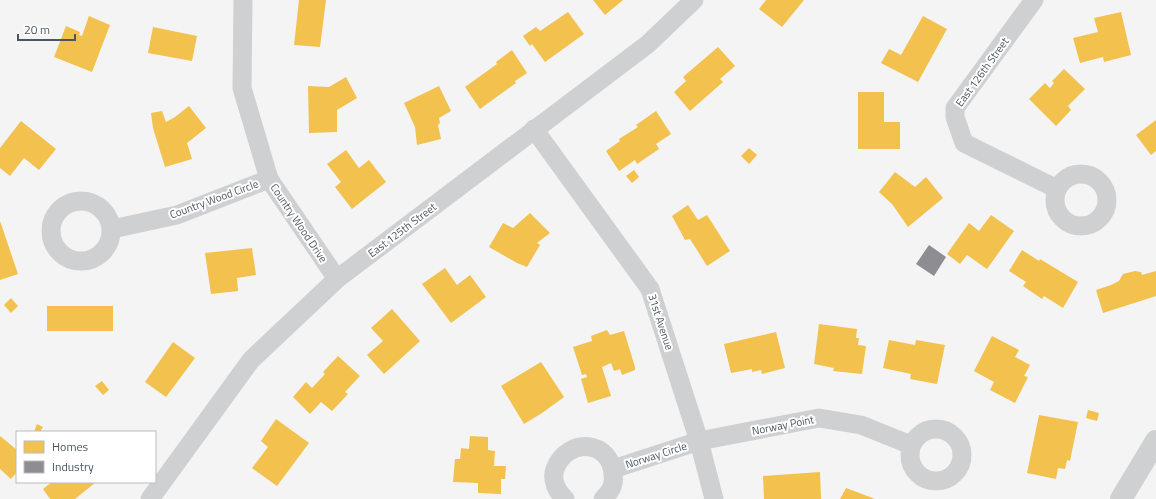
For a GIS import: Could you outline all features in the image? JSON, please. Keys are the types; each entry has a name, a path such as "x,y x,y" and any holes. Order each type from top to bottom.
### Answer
{"street":[{"name":"Country Wood Drive","path":"242,0 242,88 269,179 337,279"},
{"name":"East 125th Street","path":"150,499 251,360 337,279 648,44 694,0"},
{"name":"East 126th Street","path":"1034,0 955,108 955,117 964,143 1057,189"},
{"name":"31st Avenue","path":"534,130 650,290 699,441 714,499"},
{"name":"Country Wood Circle","path":"112,228 177,215 269,179"},
{"name":"Norway Point","path":"699,441 819,418 861,425 911,445"},
{"name":"Norway Circle","path":"613,469 699,441"},
{"path":"1121,499 1156,441"},
{"name":"Norway Circle","path":"565,499 560,494 555,483 554,472 558,461 566,452 576,447 588,446 599,450 608,458 613,469 614,480 610,492 603,499"}],"building: Homes":[{"path":"299,0 326,0 320,47 294,45"},
{"path":"593,0 623,0 605,15"},
{"path":"766,0 804,0 782,27 759,9"},
{"path":"568,12 584,34 545,62 532,44 530,46 523,36 536,27 540,31"},
{"path":"1121,12 1131,55 1104,62 1103,57 1080,63 1073,38 1098,32 1094,18"},
{"path":"89,16 110,25 92,72 54,57 66,26 80,32 79,35 82,36"},
{"path":"923,16 947,29 918,82 881,63 889,49 901,55"},
{"path":"153,27 197,36 192,61 148,53"},
{"path":"718,47 735,66 720,79 723,82 690,111 674,92 686,81 683,77"},
{"path":"512,50 527,73 515,81 516,83 480,109 465,87 497,64 496,62"},
{"path":"1064,69 1085,89 1068,106 1071,110 1056,126 1029,99 1045,83 1050,88 1054,83 1052,81"},
{"path":"346,77 357,98 337,110 337,132 309,133 308,86 329,87"},
{"path":"439,86 451,111 439,118 440,123 438,125 441,139 417,145 415,127 404,103"},
{"path":"858,92 884,92 884,122 900,122 900,149 858,149"},
{"path":"189,106 206,128 187,143 192,159 165,167 153,128 151,113 162,111 166,122"},
{"path":"656,111 671,134 656,144 659,149 637,164 635,160 619,171 606,151 620,141 619,139 638,127 636,125"},
{"path":"1156,120 1156,151 1151,155 1136,135"},
{"path":"21,121 56,149 39,170 24,158 10,176 0,168 0,148"},
{"path":"749,148 757,155 749,164 741,156"},
{"path":"346,150 359,168 369,160 386,182 352,209 335,187 341,182 327,164"},
{"path":"634,170 639,177 632,183 626,176"},
{"path":"895,172 915,187 926,177 943,198 908,227 892,204 879,192"},
{"path":"688,205 698,220 707,215 730,251 707,266 690,239 685,240 672,216"},
{"path":"530,213 550,233 537,243 540,245 527,267 489,247 503,223 513,228"},
{"path":"991,215 1014,231 987,269 967,255 960,264 947,254 969,223 979,231"},
{"path":"0,221 18,274 0,280"},
{"path":"252,248 256,275 237,278 238,291 211,294 205,253"},
{"path":"1022,250 1078,282 1063,308 1044,296 1042,299 1023,286 1026,282 1009,271"},
{"path":"445,268 457,285 470,275 486,297 451,323 422,284"},
{"path":"1135,271 1141,272 1142,275 1156,271 1156,296 1103,313 1096,290 1119,281 1123,274"},
{"path":"11,298 18,306 11,313 4,305"},
{"path":"47,306 113,306 113,331 47,331"},
{"path":"392,309 420,341 384,374 367,355 383,341 371,328"},
{"path":"819,324 857,329 856,338 859,338 858,345 866,346 862,374 833,371 834,368 814,364"},
{"path":"607,330 610,335 624,331 635,370 622,375 620,369 614,371 611,363 602,367 611,396 588,403 581,379 587,377 586,374 582,375 573,347 592,341 591,336"},
{"path":"776,332 785,368 762,374 761,370 752,372 752,369 731,373 724,344"},
{"path":"992,336 1019,350 1015,357 1030,365 1024,376 1028,377 1015,403 990,390 994,382 974,371"},
{"path":"889,340 915,345 916,340 945,345 937,384 910,379 911,374 883,368"},
{"path":"173,342 195,358 166,397 145,382"},
{"path":"338,356 360,376 345,392 348,394 332,411 321,402 310,414 293,397 306,382 312,388 325,374 323,372"},
{"path":"541,362 564,397 524,424 501,386"},
{"path":"102,381 109,390 103,395 95,386"},
{"path":"1088,410 1099,413 1097,421 1086,418"},
{"path":"1039,415 1078,422 1070,461 1067,460 1065,469 1058,468 1056,479 1027,473"},
{"path":"276,419 309,443 277,486 252,468 268,447 261,441"},
{"path":"37,424 43,427 41,431 34,431"},
{"path":"0,436 16,449 16,473 11,479 0,469"},
{"path":"470,436 488,437 488,450 495,451 494,466 506,466 505,479 501,479 501,494 478,493 478,483 453,482 455,459 460,459 461,448 469,449"},
{"path":"820,472 821,499 764,499 763,476"},
{"path":"51,483 95,483 75,499 50,499 43,489"},
{"path":"846,488 870,497 875,499 840,499"}],"building: Industry":[{"path":"929,245 946,257 934,276 916,264"}]}
